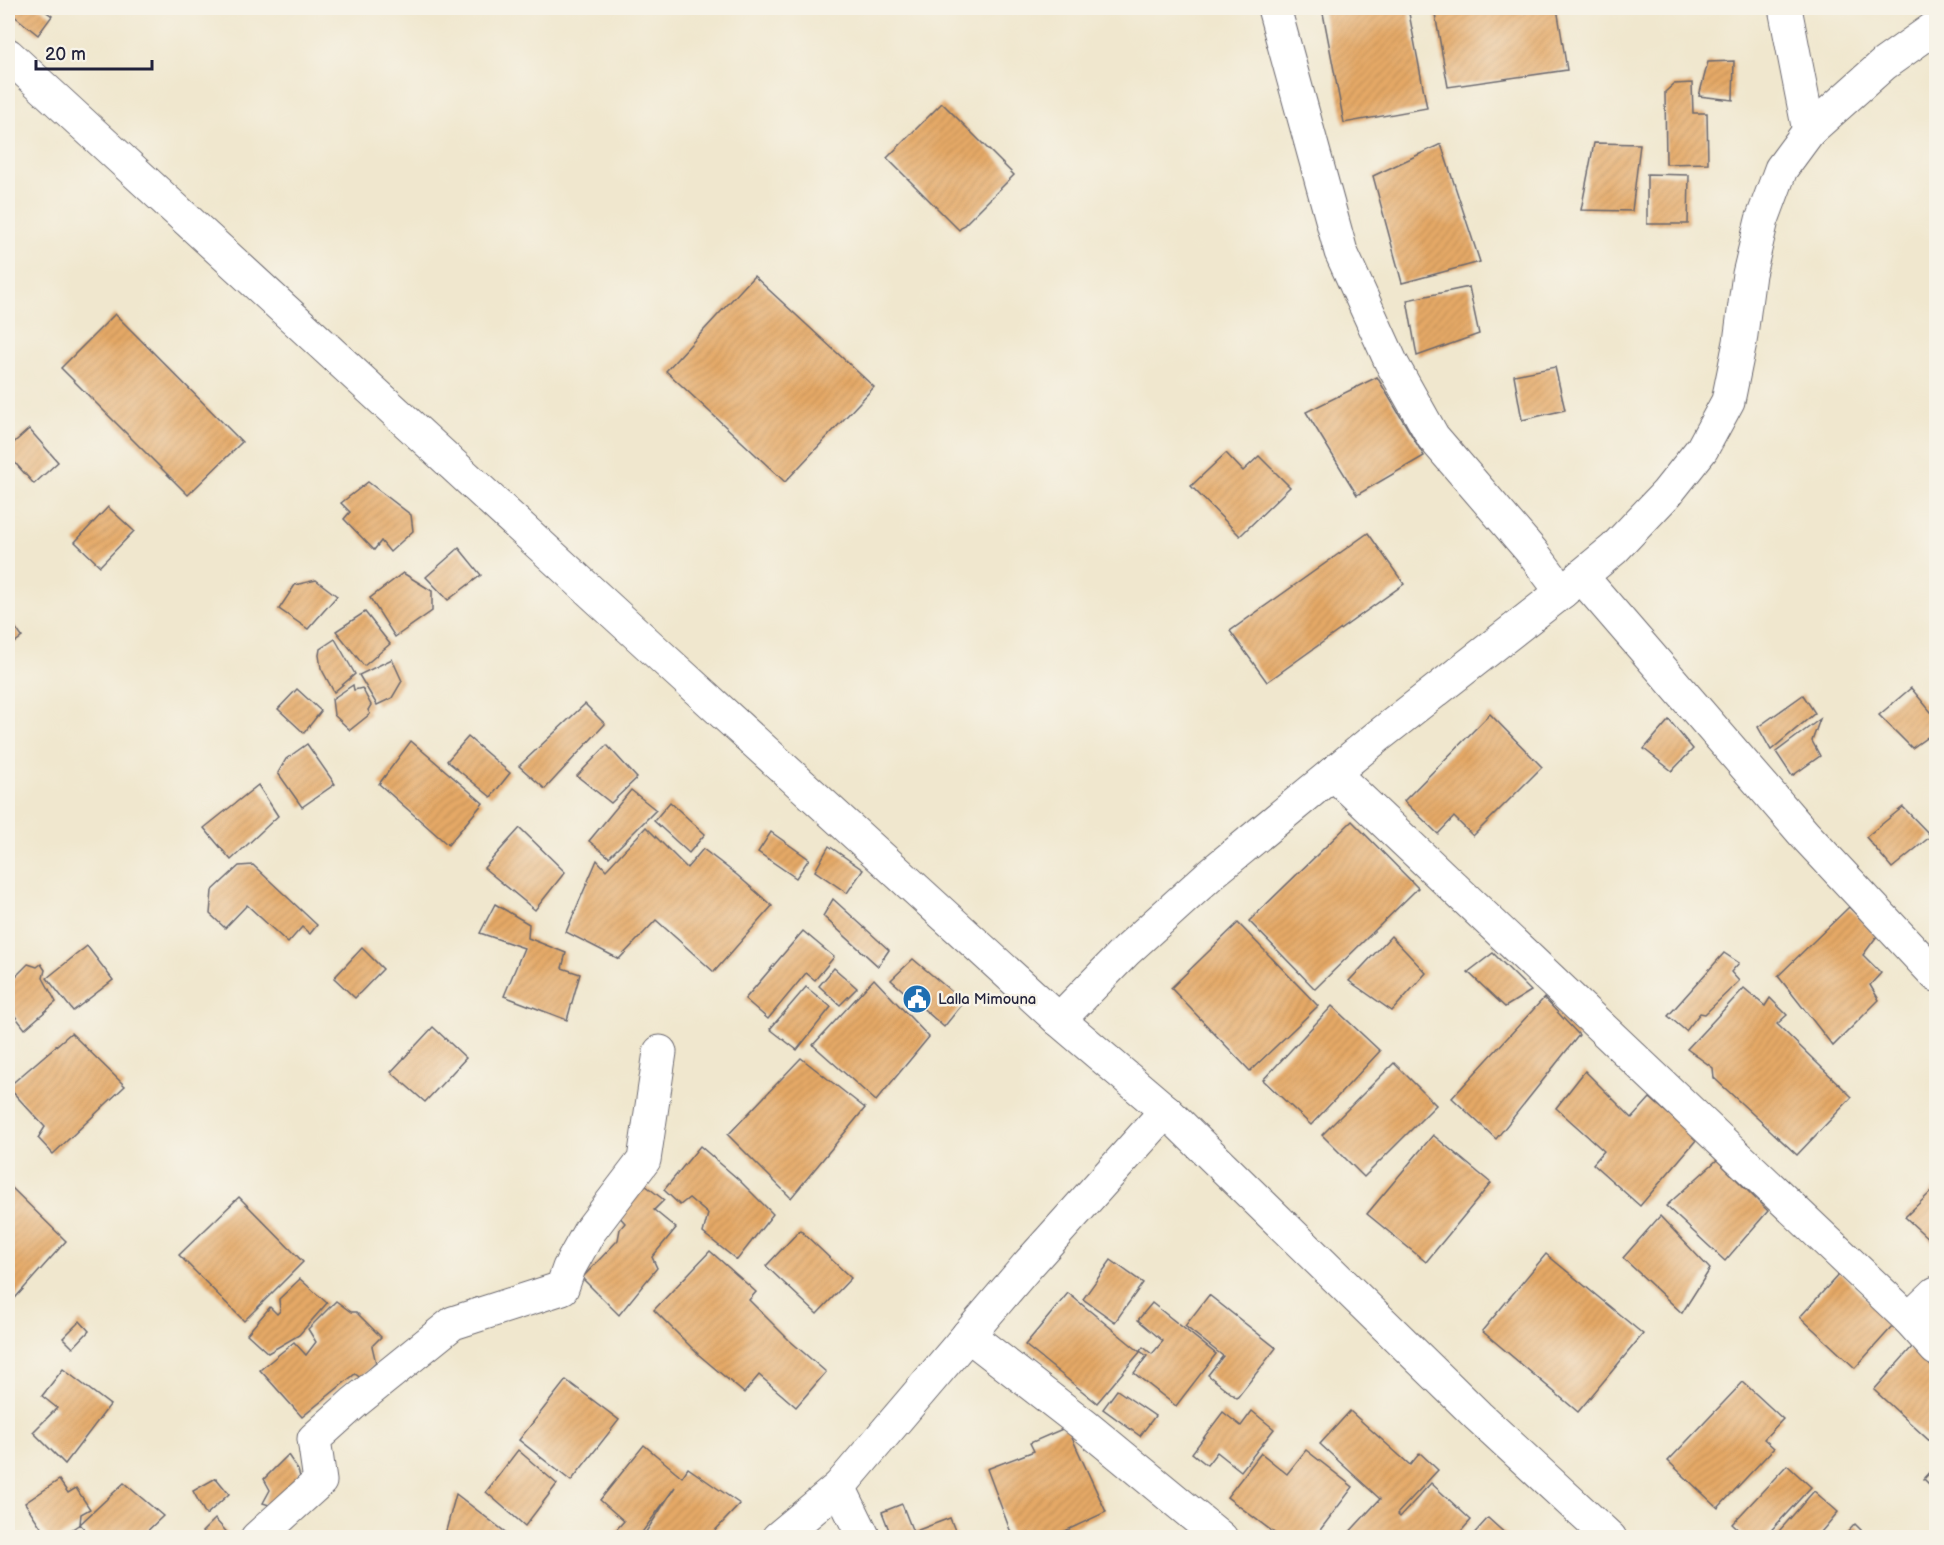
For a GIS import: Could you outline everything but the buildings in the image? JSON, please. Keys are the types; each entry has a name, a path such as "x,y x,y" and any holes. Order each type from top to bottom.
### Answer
{"street":[{"path":"1274,8 1341,252 1391,362 1433,437 1532,552 1571,584 1936,975"},
{"path":"1785,8 1809,131"},
{"path":"1059,1020 1126,951 1203,881 1333,773 1614,549 1667,493 1702,449 1728,401 1740,342 1749,274 1762,220 1781,169 1809,131 1884,63 1936,27"},
{"path":"8,55 1059,1020 1166,1111 1478,1416 1610,1538"},
{"path":"1333,773 1909,1319 1936,1349"},
{"path":"257,1538 320,1481 314,1438 355,1402 453,1323 561,1288 589,1232 644,1160 660,1052"},
{"path":"778,1538 840,1487 1034,1257 1166,1111"},
{"path":"1909,1319 1936,1293"},
{"path":"968,1335 1084,1425 1221,1538"},
{"path":"840,1487 864,1538"}],"place":[{"name":"Lalla Mimouna","path":"917,999"}]}
